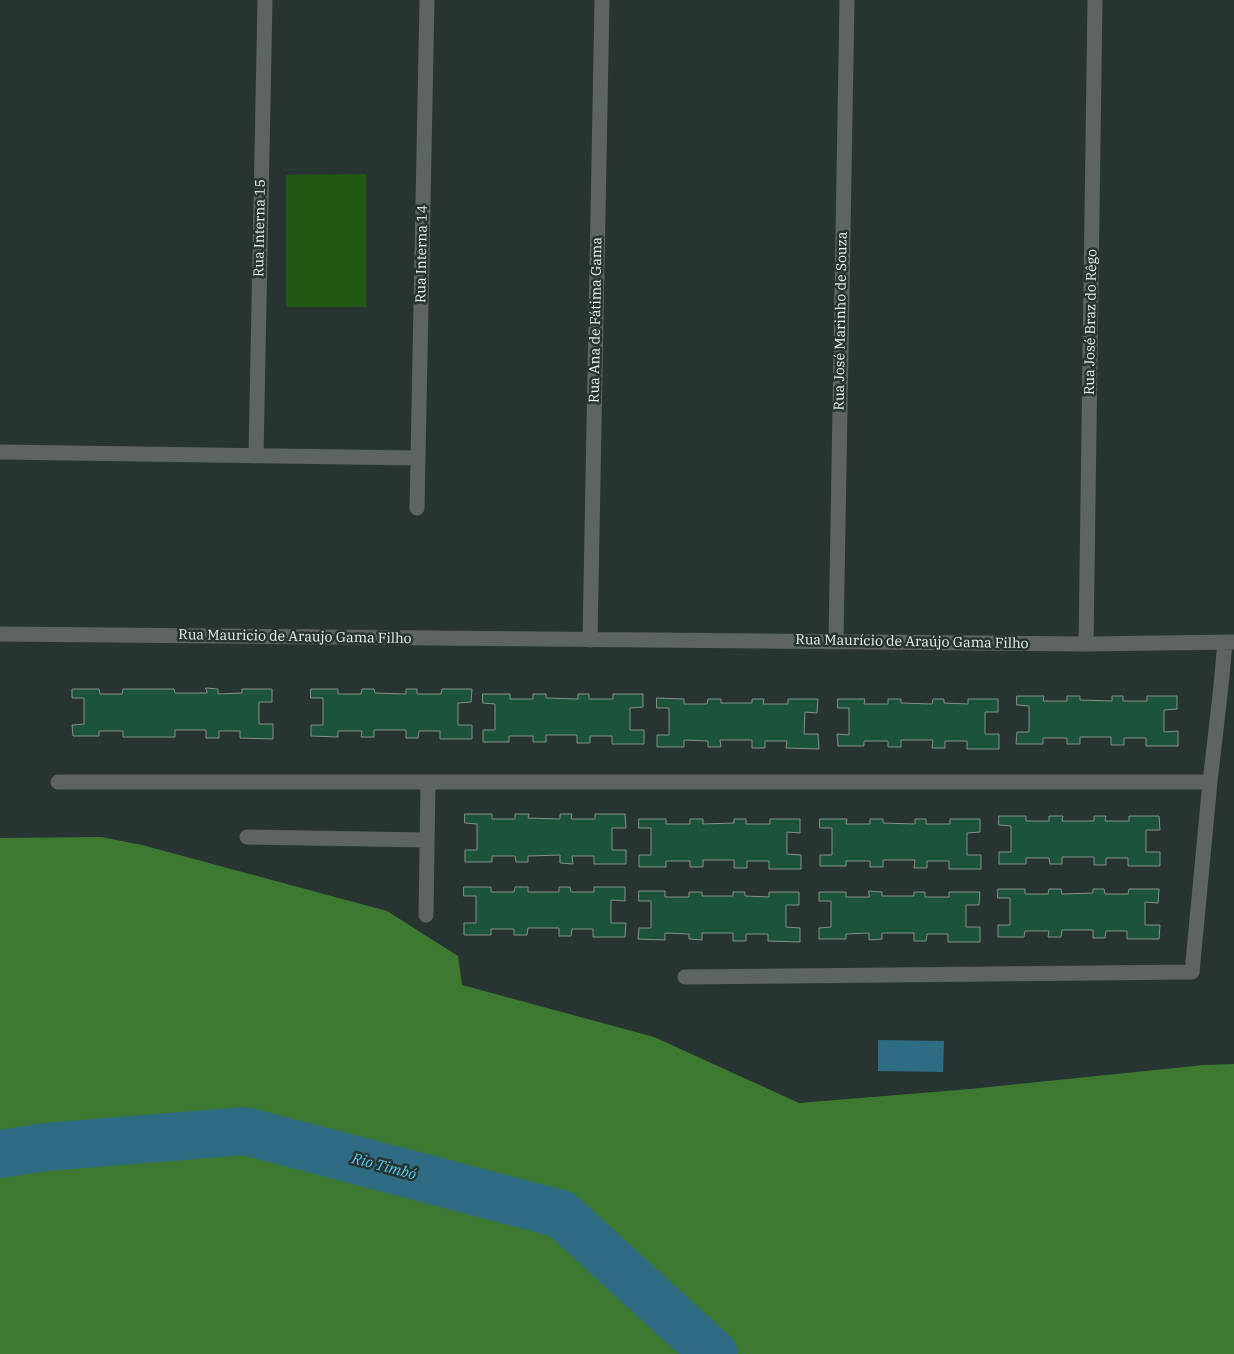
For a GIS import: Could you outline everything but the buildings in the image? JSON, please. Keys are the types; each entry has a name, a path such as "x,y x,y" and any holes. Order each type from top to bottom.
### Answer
{"street":[{"name":"Rua Interna 15","path":"256,456 265,0"},
{"name":"Rua Interna 14","path":"417,508 427,0"},
{"name":"Rua Ana de Fátima Gama","path":"590,640 602,0"},
{"name":"Rua José Marinho de Souza","path":"836,641 847,0"},
{"name":"Rua José Braz do Rêgo","path":"1086,644 1095,0"},
{"path":"0,452 417,458"},
{"name":"Rua Mauricio de Araujo Gama Filho","path":"0,634 590,640"},
{"name":"Rua Maurício de Araújo Gama Filho","path":"590,640 1086,644 1229,642"},
{"path":"685,977 1192,972 1210,782 1221,686 1229,642"},
{"path":"58,782 1210,782"},
{"path":"426,915 428,782"},
{"path":"247,837 427,840"}],"green space":[{"path":"366,174 366,307 286,307 286,175"},
{"path":"101,837 142,845 387,911 458,956 462,985 654,1037 799,1103 970,1089 1204,1065 1234,1064 1234,1354 0,1354 0,838"}],"water":[{"path":"878,1040 944,1041 943,1072 878,1071"}],"waterway":[{"name":"Rio Timbó","path":"0,1154 45,1147 245,1131 561,1214 714,1354"}]}
